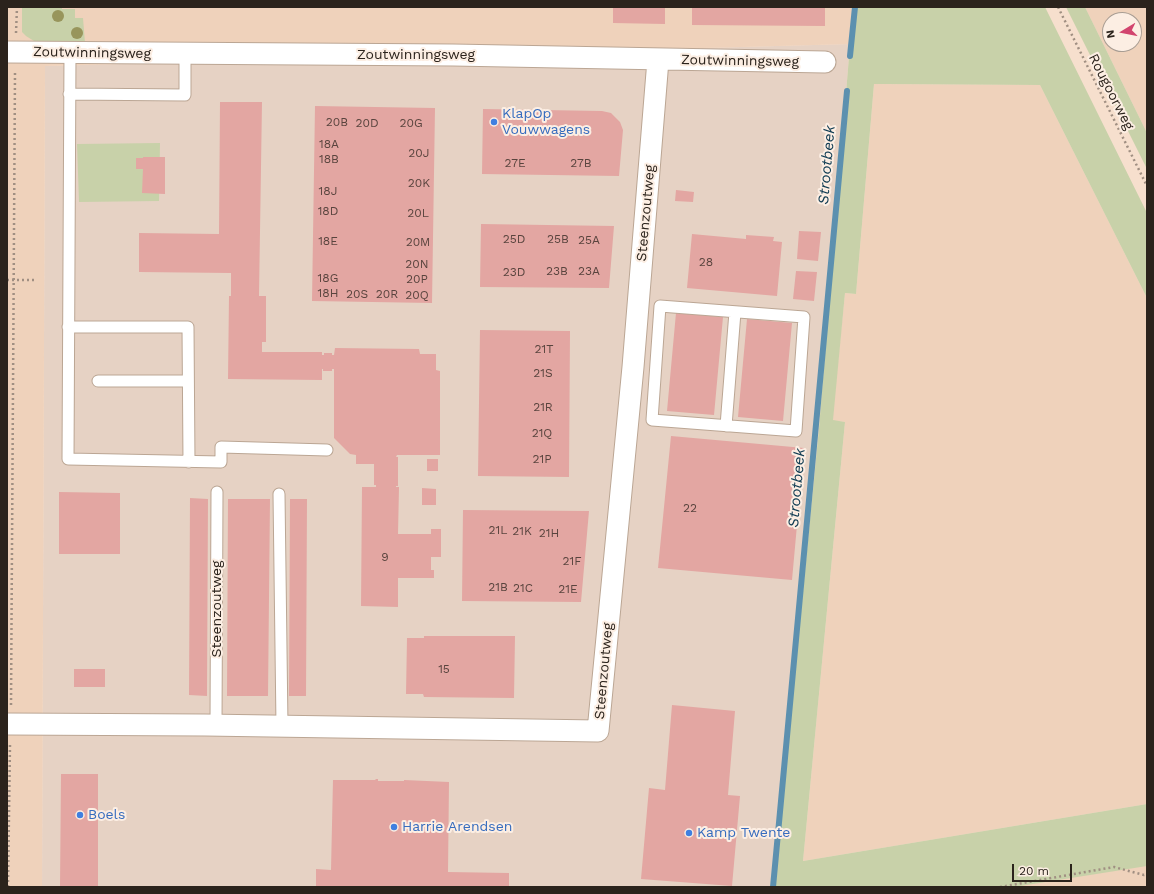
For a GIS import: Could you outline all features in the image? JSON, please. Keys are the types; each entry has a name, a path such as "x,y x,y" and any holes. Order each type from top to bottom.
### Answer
{"street":[{"name":"Zoutwinningsweg","path":"11,52 453,55 825,62"},
{"name":"Steenzoutweg","path":"9,724 216,725 598,731 644,368 658,60"}],"lane":[{"path":"70,53 68,459 221,462 221,447 327,450"},
{"path":"69,94 184,94 186,54"},
{"name":"Steenzoutweg","path":"660,306 735,312 804,317 796,431 652,420 644,368 660,306"},
{"path":"726,426 735,312"},
{"path":"68,327 188,327 188,462"},
{"path":"98,381 188,381"},
{"name":"Steenzoutweg","path":"216,725 217,492"},
{"path":"279,494 282,726"}],"path":[{"path":"8,887 14,280 11,52 17,7"},
{"name":"Rougoorweg","path":"1058,7 1147,186"},
{"path":"7,280 37,280"},
{"path":"1000,887 1114,867 1144,875 1147,874"}],"shaded area":[{"path":"7,7 853,7 850,44 45,66 42,887 7,887"},
{"path":"1085,7 1147,7 1147,133 1107,52 1142,52 1142,12 1102,12 1102,42"},
{"path":"850,44 819,428 774,887 42,887 45,66"},
{"path":"874,84 1040,85 1147,298 1147,804 803,861 845,422 832,421 845,293 856,294"},
{"path":"1147,843 1147,887 898,887"}],"green space":[{"path":"22,7 62,7 62,9 75,9 75,18 83,18 85,43 42,43 34,41 22,32"},
{"path":"853,7 1045,7 1147,213 1147,298 1040,85 874,84 856,294 845,293 833,420 845,422 803,861 1147,804 1147,866 1014,887 774,887 819,428"},
{"path":"1066,7 1085,7 1102,42 1102,52 1107,52 1147,133 1147,169"},
{"path":"160,143 159,201 79,202 77,144"}],"building":[{"path":"613,7 665,7 665,24 613,23"},
{"path":"692,7 825,7 825,26 692,25"},
{"path":"220,102 262,102 259,296 266,296 266,342 262,342 262,352 322,352 322,355 324,355 324,353 332,353 332,355 334,355 335,348 419,349 420,354 436,354 436,370 440,371 440,455 397,455 398,486 396,487 399,487 398,534 431,534 431,529 441,529 441,557 431,557 431,570 434,570 434,578 398,578 398,607 361,606 362,487 376,487 376,485 374,485 374,464 356,464 356,455 350,454 334,438 334,369 332,369 332,371 323,371 322,369 322,380 228,379 229,296 231,296 231,273 139,272 139,233 219,234"},
{"path":"315,106 435,108 432,303 312,301"},
{"path":"483,109 602,111 611,113 620,122 623,130 619,176 482,174"},
{"path":"165,157 165,194 142,193 143,169 136,169 136,158"},
{"path":"676,190 694,192 693,202 675,201"},
{"path":"481,224 614,226 609,288 480,287"},
{"path":"799,231 821,232 818,261 797,259"},
{"path":"692,234 746,239 746,235 774,237 773,241 782,242 777,296 687,288"},
{"path":"796,271 817,272 814,301 793,299"},
{"path":"676,313 723,317 714,415 667,411"},
{"path":"747,319 792,323 783,421 738,417"},
{"path":"480,330 570,331 569,477 478,476"},
{"path":"671,436 804,448 792,580 658,568"},
{"path":"427,459 438,459 438,471 427,471"},
{"path":"422,488 436,489 436,505 422,505"},
{"path":"59,492 120,493 120,554 59,554"},
{"path":"190,498 208,499 207,696 189,695"},
{"path":"228,499 270,499 268,696 227,696"},
{"path":"290,499 307,499 306,696 289,696"},
{"path":"463,510 589,511 581,602 462,601"},
{"path":"424,636 515,636 514,698 424,697 423,694 406,694 407,638 424,638"},
{"path":"74,669 105,669 105,687 74,687"},
{"path":"672,705 735,711 728,795 740,796 732,886 641,879 649,788 665,790"},
{"path":"61,774 98,774 98,887 60,887"},
{"path":"375,779 378,779 378,781 404,780 449,782 448,872 509,873 509,887 316,887 316,869 331,870 333,780 376,780"}],"waterway":[{"name":"Strootbeek","path":"850,56 855,7"},
{"name":"Strootbeek","path":"773,887 847,91"}],"place":[{"name":"KlapOp Vouwwagens","path":"494,122"},
{"name":"Boels","path":"80,815"},
{"name":"Harrie Arendsen","path":"394,827"},
{"name":"Kamp Twente","path":"689,833"}]}
